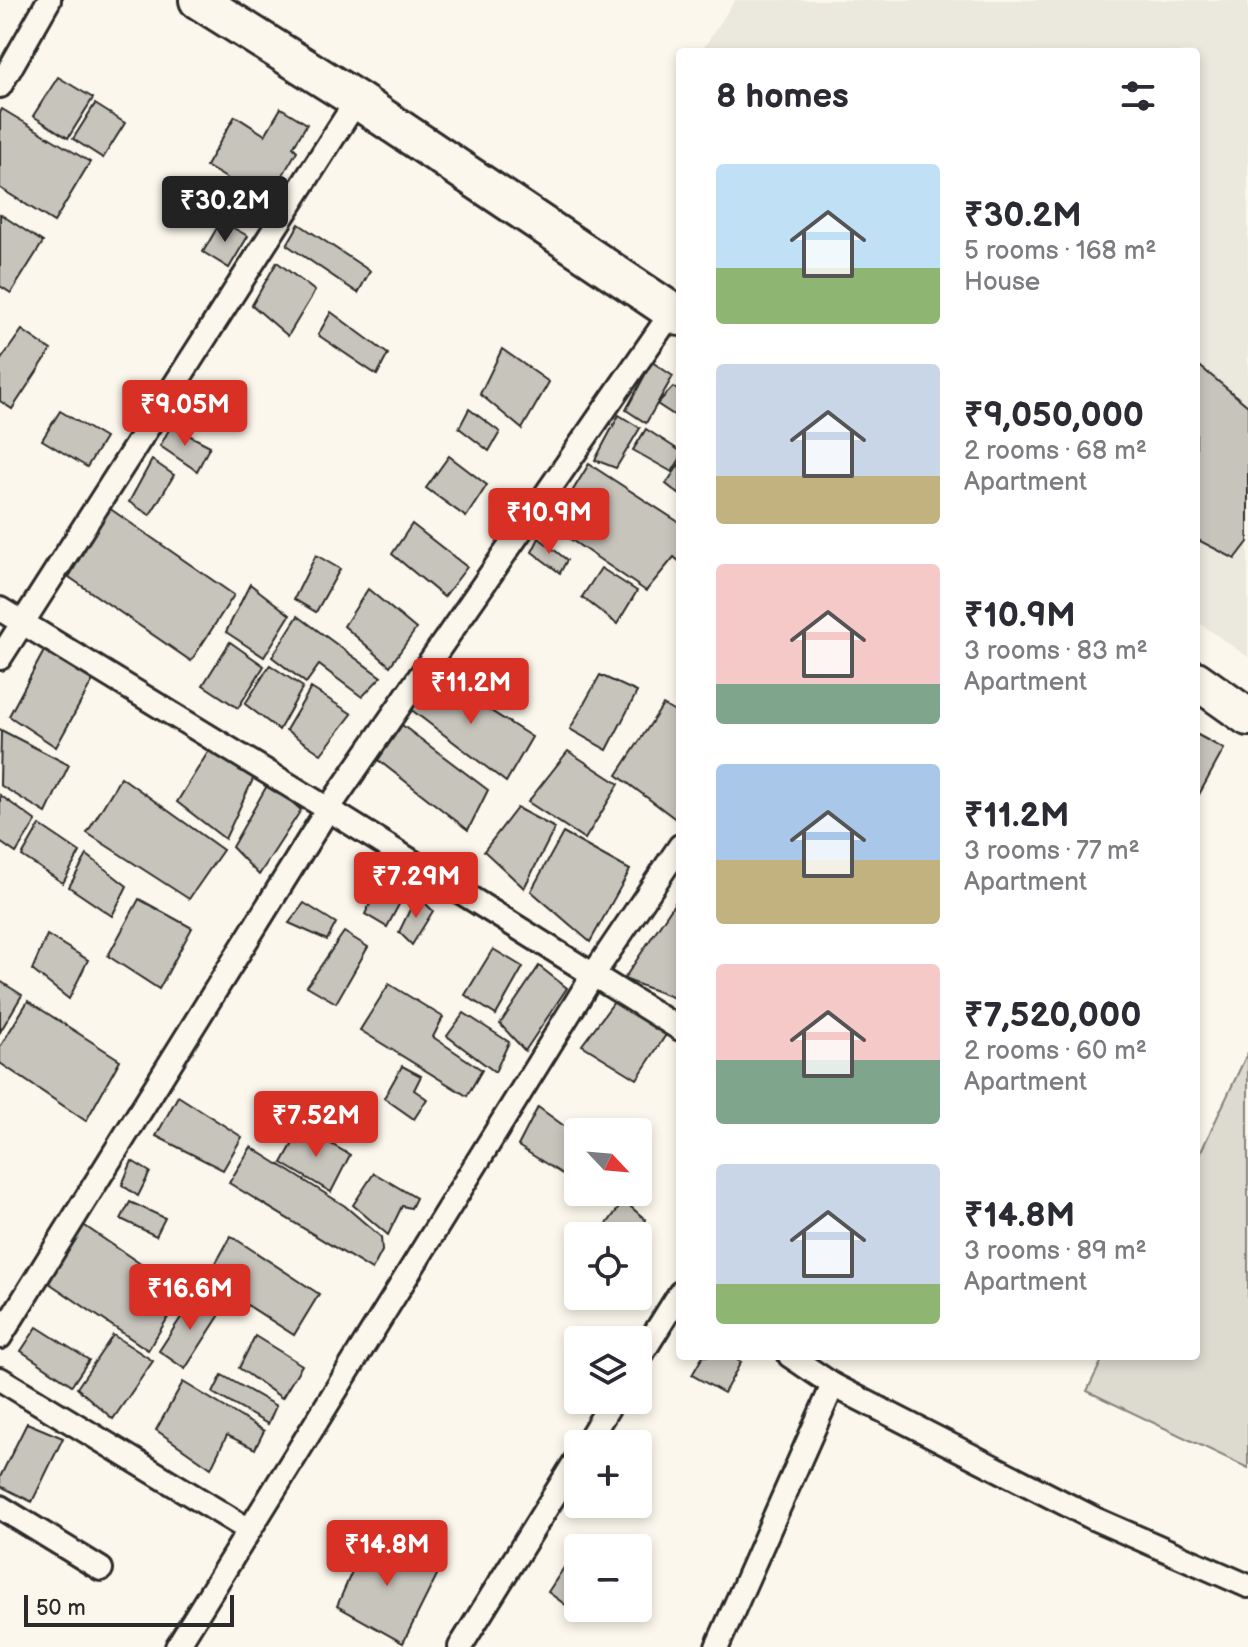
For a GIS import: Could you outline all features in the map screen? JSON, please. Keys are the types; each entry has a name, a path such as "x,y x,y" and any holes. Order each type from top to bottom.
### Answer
{"main road":[{"path":"198,0 357,100 676,314"},
{"path":"1200,683 1248,717"}],"street":[{"path":"0,86 49,0"},
{"path":"0,658 357,100"},
{"path":"0,1337 328,809 676,314"},
{"path":"0,609 676,1027"},
{"path":"177,1647 593,975 676,852"},
{"path":"652,1338 676,1299"},
{"path":"796,1360 833,1385 1095,1519 1248,1586"},
{"path":"0,1379 249,1530"},
{"path":"717,1647 833,1385"},
{"path":"460,1647 564,1480"},
{"path":"0,1507 101,1569"}],"shaded area":[{"path":"735,0 1248,0 1248,657 1200,624 1200,48 704,48"},
{"path":"1248,1052 1248,1468 1087,1391 1102,1360 1200,1360 1200,1154"}],"building":[{"path":"58,77 93,98 68,138 33,116"},
{"path":"95,104 125,123 103,158 73,139"},
{"path":"281,108 307,124 293,147 297,151 267,202 206,166 235,116 265,135"},
{"path":"2,109 90,162 54,222 0,188"},
{"path":"196,205 214,215 208,225 190,214"},
{"path":"0,214 43,242 11,293 0,286"},
{"path":"221,221 248,236 229,268 203,252"},
{"path":"299,224 370,271 358,293 287,245"},
{"path":"277,262 315,291 288,336 252,305"},
{"path":"331,312 388,354 377,375 318,335"},
{"path":"22,330 51,350 12,409 0,401 0,361"},
{"path":"502,349 549,382 522,429 480,394"},
{"path":"652,362 673,376 646,423 626,410"},
{"path":"1200,366 1248,406 1248,542 1235,559 1200,541"},
{"path":"673,387 676,389 676,416 657,404"},
{"path":"469,409 500,432 489,451 459,428"},
{"path":"60,411 105,438 87,467 42,440"},
{"path":"619,415 640,428 616,468 595,460"},
{"path":"171,426 210,446 197,471 160,446"},
{"path":"646,429 676,448 676,466 672,472 633,450"},
{"path":"449,456 487,485 466,517 426,488"},
{"path":"152,460 174,475 150,515 129,502"},
{"path":"589,464 676,520 676,559 674,557 646,591 551,526"},
{"path":"676,469 676,492 666,484"},
{"path":"109,508 234,595 191,661 69,577"},
{"path":"412,524 467,567 444,597 392,554"},
{"path":"539,538 567,560 560,573 532,552"},
{"path":"316,555 340,569 316,612 294,599"},
{"path":"601,568 637,591 617,624 582,597"},
{"path":"250,584 290,615 264,657 226,632"},
{"path":"368,589 416,629 390,666 344,626"},
{"path":"298,616 381,677 362,697 319,665 306,683 272,657"},
{"path":"230,642 264,666 238,708 203,685"},
{"path":"44,651 93,680 56,747 9,716"},
{"path":"270,665 303,687 279,730 245,704"},
{"path":"428,671 532,737 506,782 409,708"},
{"path":"600,675 637,692 607,750 570,729"},
{"path":"311,688 352,714 321,754 286,730"},
{"path":"663,705 676,713 676,819 617,775"},
{"path":"402,725 488,790 468,830 378,760"},
{"path":"1,730 69,765 46,813 0,785"},
{"path":"1200,736 1224,749 1200,793"},
{"path":"210,749 255,775 225,839 177,802"},
{"path":"568,751 619,784 585,839 528,802"},
{"path":"121,777 223,850 189,899 87,833"},
{"path":"269,782 301,810 259,875 232,847"},
{"path":"0,795 36,821 16,853 0,842"},
{"path":"517,808 555,828 524,888 484,851"},
{"path":"40,825 80,852 63,883 22,856"},
{"path":"563,833 630,870 590,942 531,891"},
{"path":"87,855 127,886 112,916 69,887"},
{"path":"387,869 412,880 387,927 365,914"},
{"path":"417,895 433,911 412,945 399,932"},
{"path":"139,899 192,928 159,989 108,956"},
{"path":"676,901 676,998 624,979"},
{"path":"304,903 336,923 327,940 289,923"},
{"path":"344,932 368,947 336,1003 307,986"},
{"path":"47,935 88,960 69,999 32,970"},
{"path":"493,949 523,967 496,1015 465,995"},
{"path":"539,966 567,988 525,1051 500,1024"},
{"path":"0,981 22,995 0,1032"},
{"path":"389,984 443,1017 433,1037 482,1070 467,1096 360,1030"},
{"path":"28,1001 120,1060 86,1121 0,1063 0,1047"},
{"path":"614,1002 667,1033 637,1079 582,1045"},
{"path":"464,1013 509,1042 495,1072 447,1036"},
{"path":"402,1066 421,1076 414,1090 427,1099 414,1119 384,1098"},
{"path":"178,1096 242,1137 223,1170 156,1136"},
{"path":"538,1107 564,1126 564,1175 518,1146"},
{"path":"302,1127 350,1155 331,1192 282,1163"},
{"path":"251,1147 345,1206 381,1237 382,1251 372,1270 229,1183"},
{"path":"132,1161 150,1172 138,1196 122,1185"},
{"path":"374,1173 416,1198 411,1208 402,1206 388,1235 353,1205"},
{"path":"130,1202 165,1218 156,1236 121,1219"},
{"path":"620,1206 630,1206 646,1220 645,1222 608,1222"},
{"path":"82,1224 183,1293 148,1350 49,1283"},
{"path":"231,1236 319,1294 294,1335 207,1279"},
{"path":"195,1296 221,1313 185,1369 159,1351"},
{"path":"37,1327 89,1360 72,1385 21,1351"},
{"path":"113,1335 153,1361 113,1419 77,1388"},
{"path":"255,1336 302,1365 282,1398 239,1368"},
{"path":"701,1360 741,1362 724,1393 692,1375"},
{"path":"222,1375 276,1406 268,1424 213,1393"},
{"path":"183,1382 264,1431 255,1449 227,1435 211,1468 156,1430"},
{"path":"27,1423 63,1438 32,1502 0,1486 0,1477"},
{"path":"369,1532 438,1573 403,1643 337,1606"},
{"path":"564,1568 564,1604 548,1592"}]}
